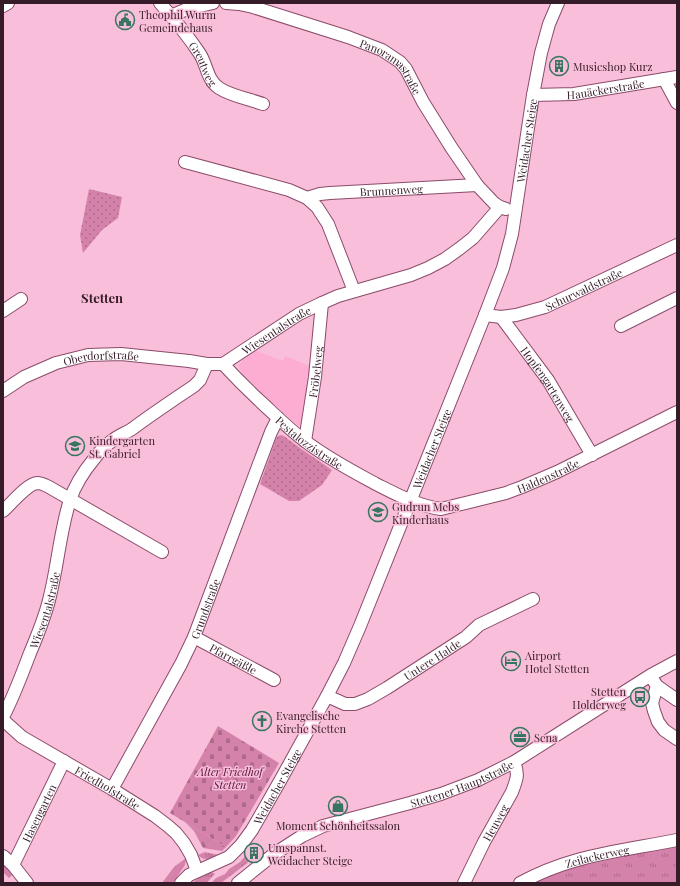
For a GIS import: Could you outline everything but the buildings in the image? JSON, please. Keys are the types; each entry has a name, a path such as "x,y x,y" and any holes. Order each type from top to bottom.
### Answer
{"street":[{"path":"3,6 8,3"},
{"name":"Greutweg","path":"160,3 189,38 201,56 209,76 214,83 231,94 263,104"},
{"path":"171,16 188,9 213,3"},
{"name":"Panoramastraße","path":"226,3 253,5 382,50 400,62 406,69 423,102 451,147 477,185 494,204 500,207"},
{"name":"Weidacher Steige","path":"181,883 189,875 229,857 241,845 272,795 327,696 344,663 360,626 503,268 512,234 533,95 541,53 549,24 558,3"},
{"name":"Hauäckerstraße","path":"533,95 574,94 677,77"},
{"path":"664,79 677,103"},
{"path":"185,162 289,190 307,198 317,207 328,224 354,291"},
{"name":"Brunnenweg","path":"307,198 330,193 477,185"},
{"path":"500,207 515,211"},
{"name":"Wiesentalstraße","path":"223,364 299,314 322,303 338,296 411,275 445,259 473,238 500,207"},
{"name":"Schurwaldstraße","path":"485,315 516,315 545,307 677,245"},
{"path":"621,326 677,298"},
{"path":"3,310 21,299"},
{"name":"Fröbelweg","path":"305,441 315,377 322,303"},
{"name":"Hopfengartenweg","path":"501,316 548,380 592,455"},
{"name":"Oberdorfstraße","path":"3,392 24,377 56,362 88,355 121,354 207,364"},
{"path":"207,364 223,364"},
{"name":"Wiesentalstraße","path":"3,717 9,706 44,619 57,563 64,520 70,499 77,484 94,458 104,448 114,439 127,432 194,386 200,380 207,364"},
{"name":"Pestalozzistraße","path":"223,364 278,418 305,441 333,460 361,476 411,501"},
{"name":"Haldenstraße","path":"411,501 432,508 441,509 522,487 557,472 677,412"},
{"name":"Grundstraße","path":"112,789 181,664 194,637 271,432 278,418"},
{"path":"3,511 25,490 35,483 41,483 162,552"},
{"name":"Untere Halde","path":"327,696 346,704 355,704 368,699 466,637 479,625 533,600"},
{"name":"Pfarrgäßle","path":"194,637 274,680"},
{"name":"Stettener Hauptstraße","path":"238,883 274,854 302,836 323,826 441,794 478,780 514,762 651,675 677,661"},
{"path":"651,675 657,686 677,700"},
{"path":"657,686 652,703 658,722 664,730 677,739"},
{"name":"Friedhofstraße","path":"3,720 22,737 112,789 155,816 176,833 184,843 191,855 197,871"},
{"name":"Hasengarten","path":"13,865 64,761"},
{"name":"Heuweg","path":"464,883 484,842 514,787 518,777 514,762"},
{"name":"Zeilackerweg","path":"520,883 574,861 677,840"},
{"path":"3,856 13,865 27,883"}],"shaded area":[{"path":"256,351 283,361 285,356 312,367 302,423 299,426 243,375 240,370 239,366 243,359"}],"green space":[{"path":"89,189 122,197 118,218 102,230 83,253 80,235"},
{"path":"281,435 332,470 322,485 299,501 289,501 260,484 276,439"},
{"name":"Alter Friedhof Stetten","path":"218,726 279,763 236,836 226,847 170,813"},
{"path":"185,822 226,847 222,851 203,848 194,831"},
{"path":"677,845 677,883 532,883 566,869"},
{"path":"205,852 219,855 211,859 203,859 198,855"},
{"path":"250,853 254,858 221,883 211,883 216,878 225,874 229,869"},
{"path":"186,858 185,865 173,883 162,883 174,867"},
{"path":"5,864 15,872 9,878 4,873 3,865"},
{"path":"212,872 215,874 207,883 192,883 199,878"}],"place":[{"name":"Theophil Wurm Gemeindehaus","path":"125,20"},
{"name":"Musicshop Kurz","path":"559,66"},
{"name":"Kindergarten St. Gabriel","path":"75,446"},
{"name":"Gudrun Mebs Kinderhaus","path":"378,512"},
{"name":"Airport Hotel Stetten","path":"511,661"},
{"name":"Stetten Holderweg","path":"640,697"},
{"name":"Evangelische Kirche Stetten","path":"262,721"},
{"name":"Sena","path":"520,737"},
{"name":"Moment Schönheitssalon","path":"338,806"},
{"name":"Umspannst. Weidacher Steige","path":"254,853"}],"district":[{"name":"Stetten","path":"102,297"}]}
